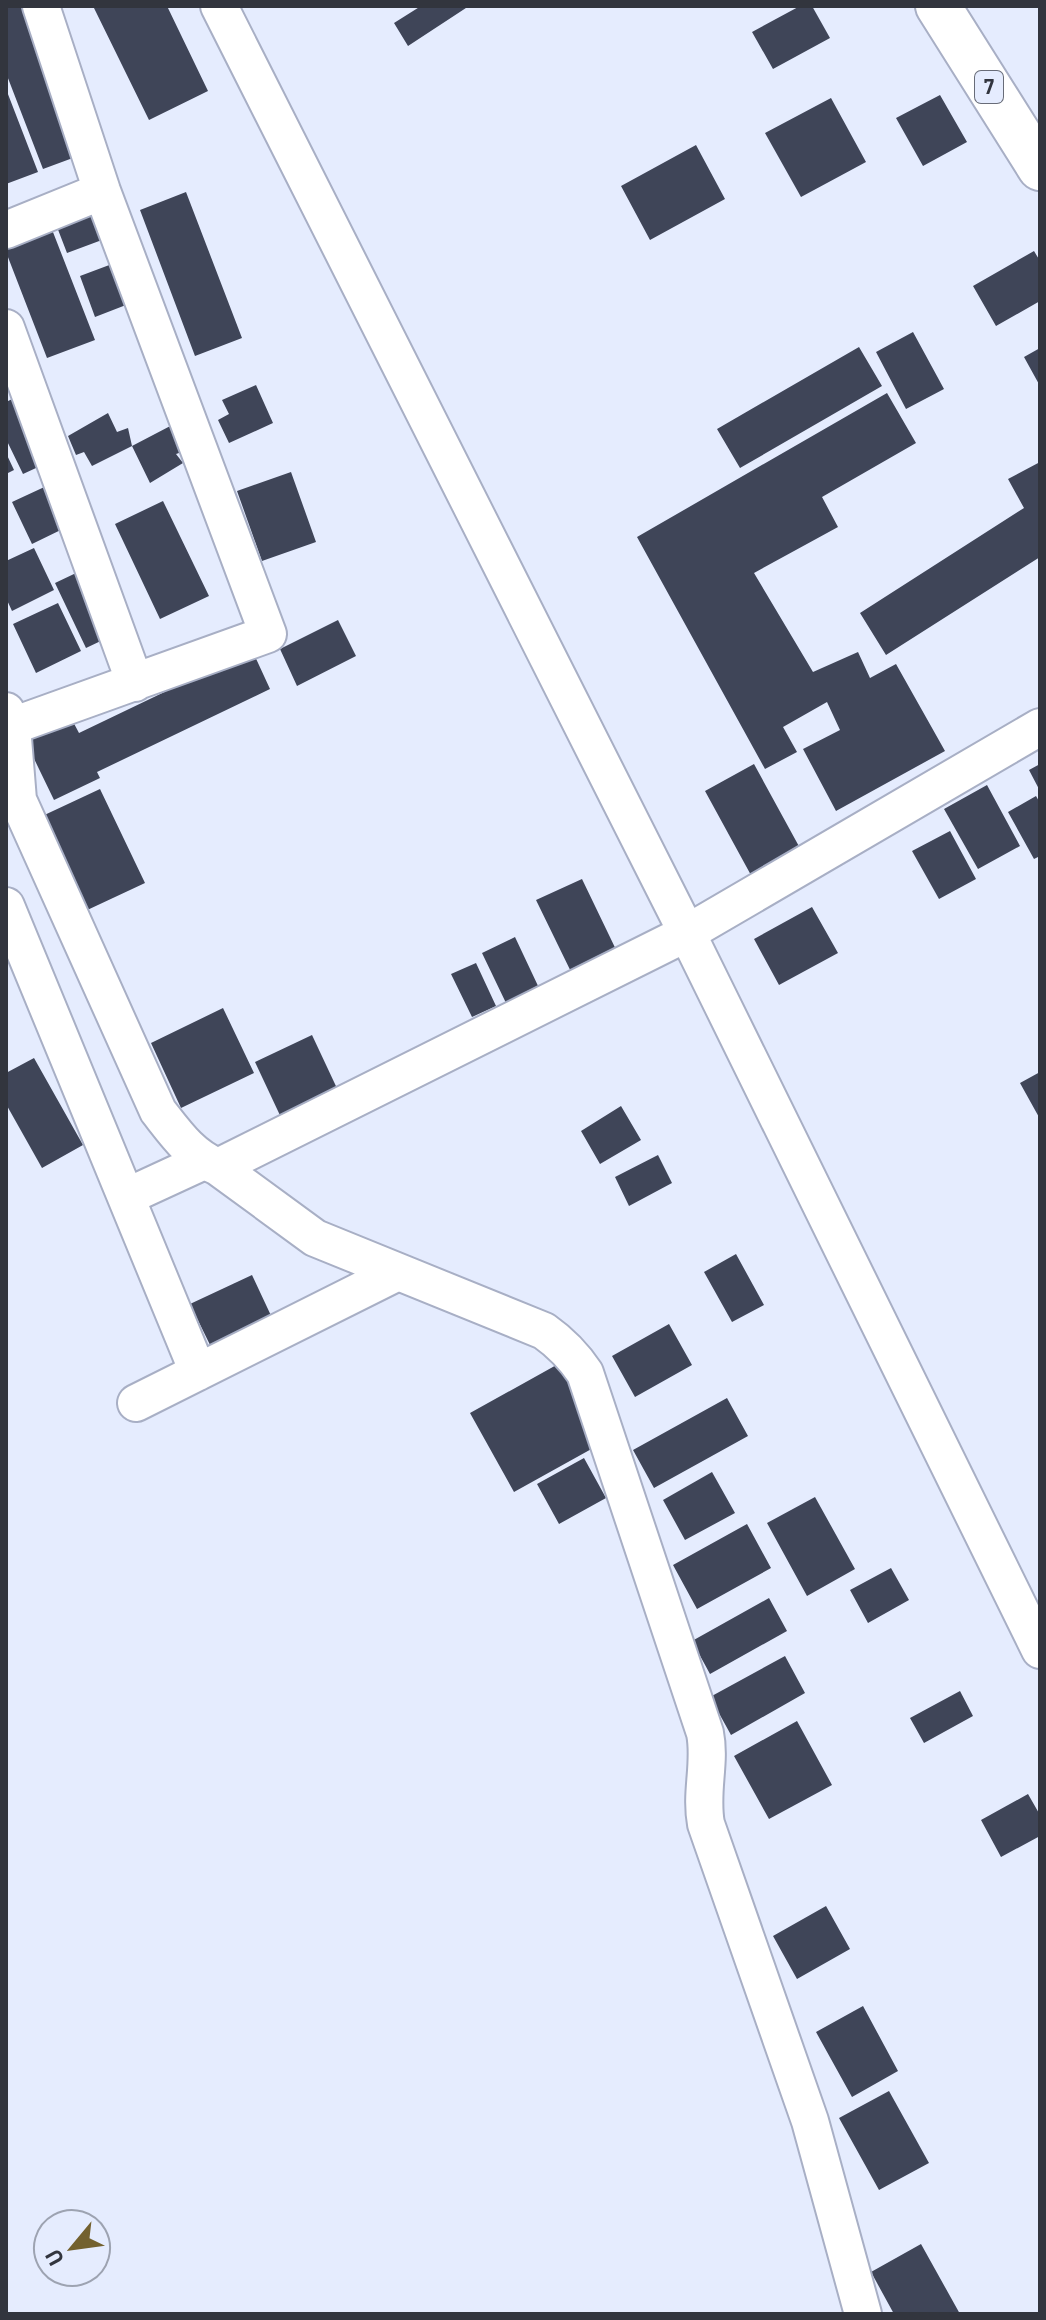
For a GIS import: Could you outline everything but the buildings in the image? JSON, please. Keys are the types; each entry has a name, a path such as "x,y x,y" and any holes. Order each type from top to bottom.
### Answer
{"highway":[{"name":"7","path":"938,6 1040,168"}],"street":[{"path":"41,6 102,191 268,634 135,683 9,719 12,798 158,1111 185,1145 315,1238 544,1331 574,1356 585,1373 705,1733 707,1755 702,1794 706,1824 810,2121 863,2314"},
{"path":"219,6 687,933 1040,1650"},
{"path":"6,230 102,191"},
{"path":"6,328 14,376 135,683"},
{"path":"126,1197 211,1164 687,933 1040,727"},
{"path":"6,906 198,1372"},
{"path":"136,1403 396,1273"}]}
